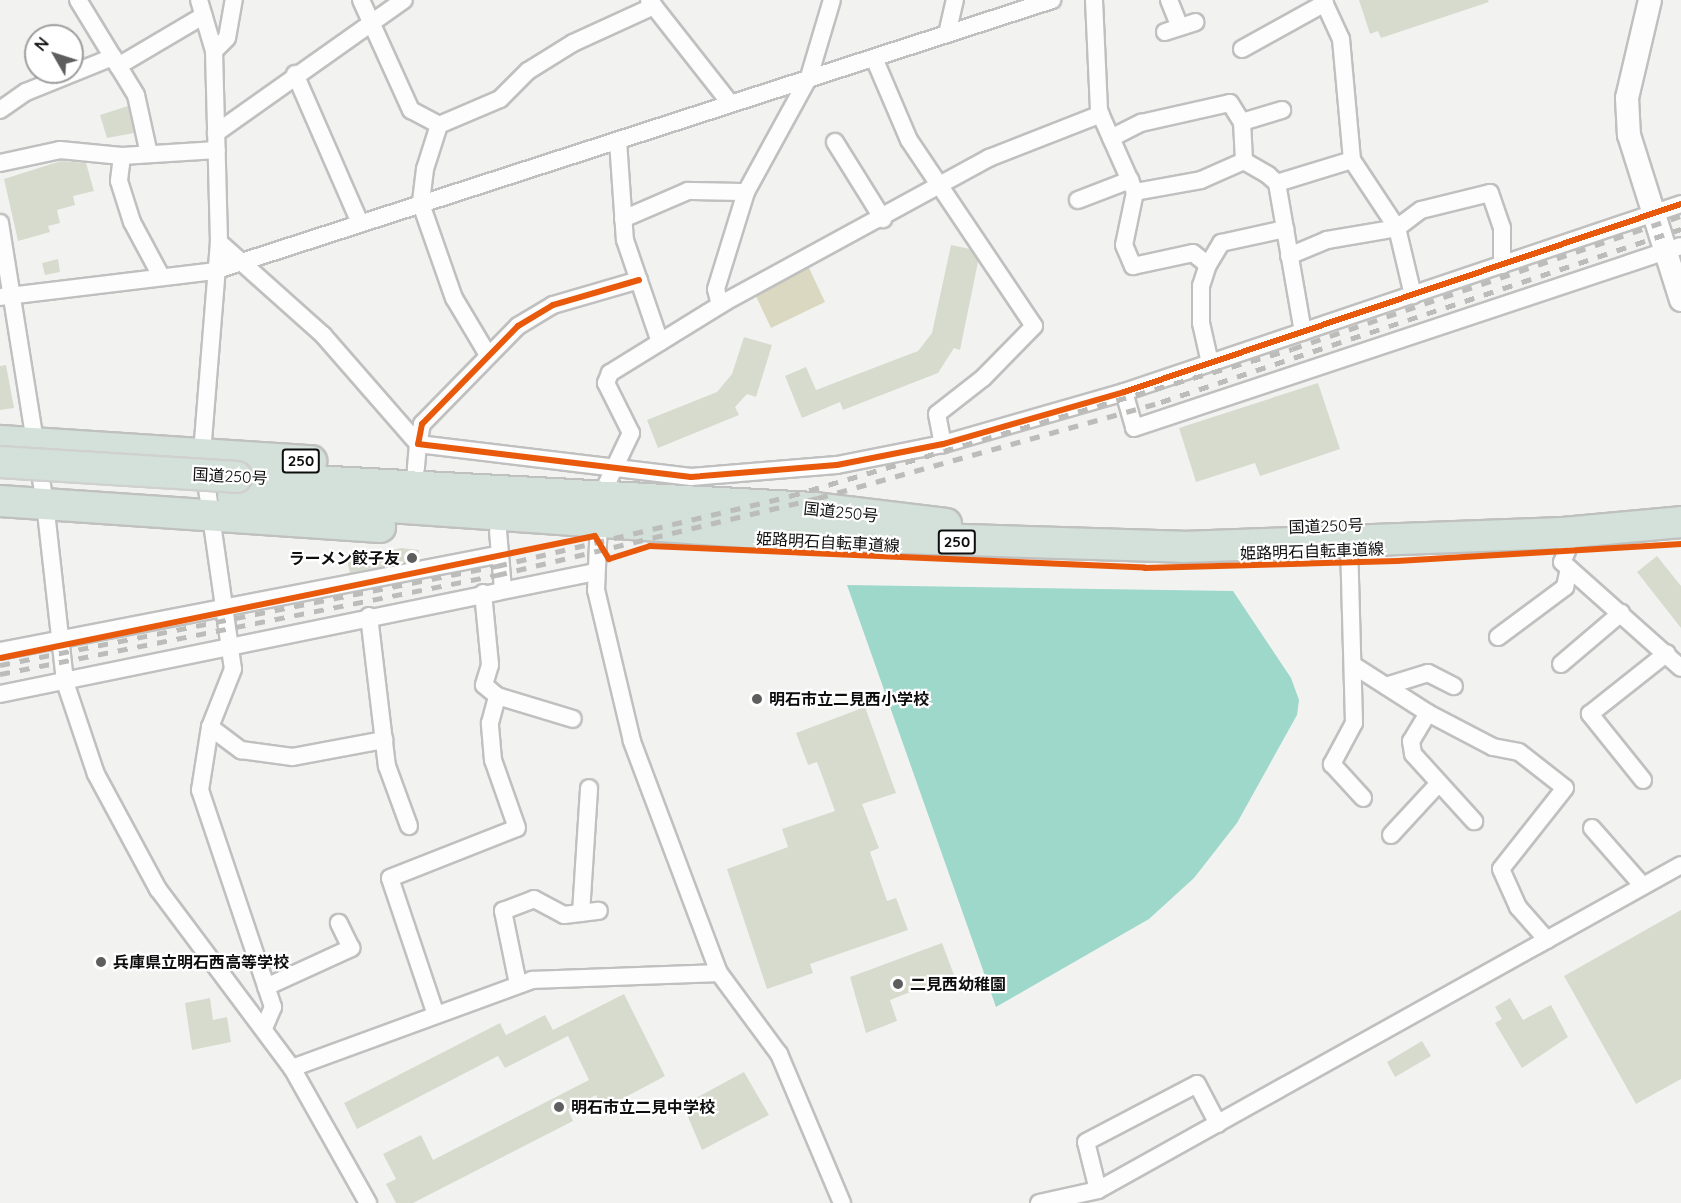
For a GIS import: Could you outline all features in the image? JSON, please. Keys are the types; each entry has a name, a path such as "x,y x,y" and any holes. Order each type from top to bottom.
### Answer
{"highway":[{"name":"250","path":"0,441 202,454 417,456 565,483 598,510"},
{"name":"国道250号","path":"0,462 228,497 598,510 814,508 977,527 1192,531 1464,521 1681,502"},
{"name":"国道250号","path":"0,479 542,520 598,510 975,543 1349,543 1563,533 1681,522"},
{"name":"250","path":"0,501 45,503 228,497 497,543 542,520"}],"street":[{"path":"78,0 136,95 149,154"},
{"path":"214,51 227,38 234,0"},
{"path":"361,0 411,110 439,125"},
{"path":"0,163 60,150 122,156 149,154 217,141 295,74 373,26 404,0"},
{"path":"720,305 716,289 746,192 809,77 832,0"},
{"path":"947,34 955,0"},
{"path":"7,296 214,271 241,260 1052,0"},
{"path":"1094,0 1101,114 1133,186 1124,245 1133,266 1193,253 1208,265"},
{"path":"1169,0 1180,27"},
{"path":"1650,0 1627,98 1629,135 1654,214 1673,249 1681,300"},
{"path":"1242,49 1324,1 1341,39 1352,160 1397,228 1413,295"},
{"path":"488,354 454,298 421,204 424,169 439,125 500,99 528,71 573,43 651,3 730,103"},
{"path":"0,110 26,92 116,62 201,8 214,51 219,242 214,271 202,454 228,497 226,610 233,669 210,727 200,790 273,1008 264,1028"},
{"path":"874,58 909,140 1034,326 983,378 937,414 943,444"},
{"path":"295,74 360,223"},
{"path":"1111,138 1141,123 1230,103 1242,122 1244,162"},
{"path":"1242,122 1282,110"},
{"path":"842,1203 779,1054 719,973 632,741 596,572 598,510 631,433 606,383 610,373 720,305 883,219 988,158 1101,114"},
{"path":"618,141 623,219 639,280 660,342"},
{"path":"835,142 883,219"},
{"path":"122,156 119,181 132,222 161,276"},
{"path":"1277,183 1352,160"},
{"path":"1244,162 1277,183 1303,332"},
{"path":"1078,201 1133,186 1201,180 1244,162"},
{"path":"623,219 688,191 746,192"},
{"path":"1289,256 1327,240 1397,228 1421,210 1490,193 1502,228 1502,265"},
{"path":"219,242 323,335 417,456 615,470 735,475 837,465 943,444 1124,392 1681,204"},
{"path":"0,223 7,296 45,503 65,682 96,774 158,889 292,1068 342,1148 368,1203"},
{"path":"1210,363 1201,323 1201,286 1208,265 1221,243 1285,229"},
{"path":"1124,392 1134,428 1673,249"},
{"path":"417,456 422,424 488,354 518,326 553,306 639,280"},
{"path":"1563,533 1567,551 1562,562 1681,668"},
{"path":"0,651 226,610 497,543 503,589"},
{"path":"1349,543 1354,723 1332,764 1363,798"},
{"path":"1498,637 1565,587 1569,568"},
{"path":"0,694 369,616 596,572"},
{"path":"483,593 490,665 484,685 497,696 573,718"},
{"path":"1561,664 1620,613"},
{"path":"369,616 387,766 410,826"},
{"path":"1643,780 1587,710 1666,653"},
{"path":"1353,665 1428,713 1493,747 1519,752 1565,788 1501,869 1518,907 1547,940"},
{"path":"1386,686 1428,673 1454,686"},
{"path":"435,1012 390,878 517,828 494,760 490,723 497,696"},
{"path":"1428,713 1411,741 1413,754 1474,821"},
{"path":"210,727 241,750 293,757 384,740"},
{"path":"1391,835 1439,783"},
{"path":"581,913 589,788"},
{"path":"1592,828 1618,852 1643,886"},
{"path":"1039,1203 1098,1190 1681,865"},
{"path":"518,984 503,911 534,899 564,915 599,911"},
{"path":"266,987 351,948 339,923"},
{"path":"292,1068 435,1012 518,984 719,973"},
{"path":"1098,1190 1086,1142 1197,1084 1218,1124"}],"shaded area":[{"path":"809,268 825,302 771,328 755,294"},
{"path":"847,585 1233,591 1291,678 1299,700 1297,715 1237,823 1194,878 1149,919 996,1007"}],"building":[{"path":"1359,0 1488,0 1489,2 1381,38 1378,31 1370,34"},
{"path":"128,106 134,133 107,138 100,115"},
{"path":"61,161 86,163 94,191 73,196 75,205 57,210 60,223 48,226 50,232 18,241 4,179"},
{"path":"951,245 970,249 978,262 960,350 954,348 938,373 843,410 840,402 802,418 785,376 806,367 816,390 918,351 932,333"},
{"path":"58,259 60,272 45,275 42,263"},
{"path":"744,337 772,345 756,397 747,394 735,407 739,415 658,448 647,420 717,392 732,374"},
{"path":"6,365 14,408 0,410 0,366"},
{"path":"1318,383 1340,449 1260,476 1255,463 1196,482 1179,428"},
{"path":"401,548 419,550 419,559 350,573 347,560"},
{"path":"1657,556 1681,586 1681,628 1637,572"},
{"path":"865,707 896,793 862,804 879,848 870,852 887,901 896,898 908,930 810,964 813,973 767,989 727,869 788,847 782,829 835,811 817,762 808,765 796,733"},
{"path":"1681,910 1681,1079 1636,1104 1564,976"},
{"path":"942,943 954,975 890,1000 897,1021 866,1033 850,977"},
{"path":"624,994 665,1076 603,1109 596,1095 568,1109 573,1121 413,1203 396,1203 386,1184 396,1179 383,1154 421,1135 433,1160 589,1080 568,1036 505,1068 498,1056 357,1129 344,1103 500,1023 506,1035 545,1015 553,1030"},
{"path":"210,998 213,1020 227,1017 231,1042 192,1050 185,1003"},
{"path":"1510,998 1523,1020 1551,1005 1568,1037 1522,1068 1495,1023 1502,1019 1495,1007"},
{"path":"1422,1041 1431,1056 1395,1077 1387,1062"},
{"path":"744,1072 769,1115 702,1150 683,1105"}],"railway":[{"path":"0,665 497,566 790,496 1292,349 1681,216"},
{"path":"0,674 497,575 818,498 1161,402 1681,229"}],"cycle path":[{"path":"639,280 553,305 518,326 422,424 418,444 691,477 837,465 943,444 1124,392 1681,204"},
{"name":"姫路明石自転車道線","path":"0,658 595,536 609,559 650,546 1145,568 1397,561 1681,544"}],"place":[{"name":"ラーメン餃子友","path":"412,558"},
{"name":"明石市立二見西小学校","path":"757,699"},
{"name":"兵庫県立明石西高等学校","path":"101,962"},
{"name":"二見西幼稚園","path":"898,984"},
{"name":"明石市立二見中学校","path":"559,1107"}]}
